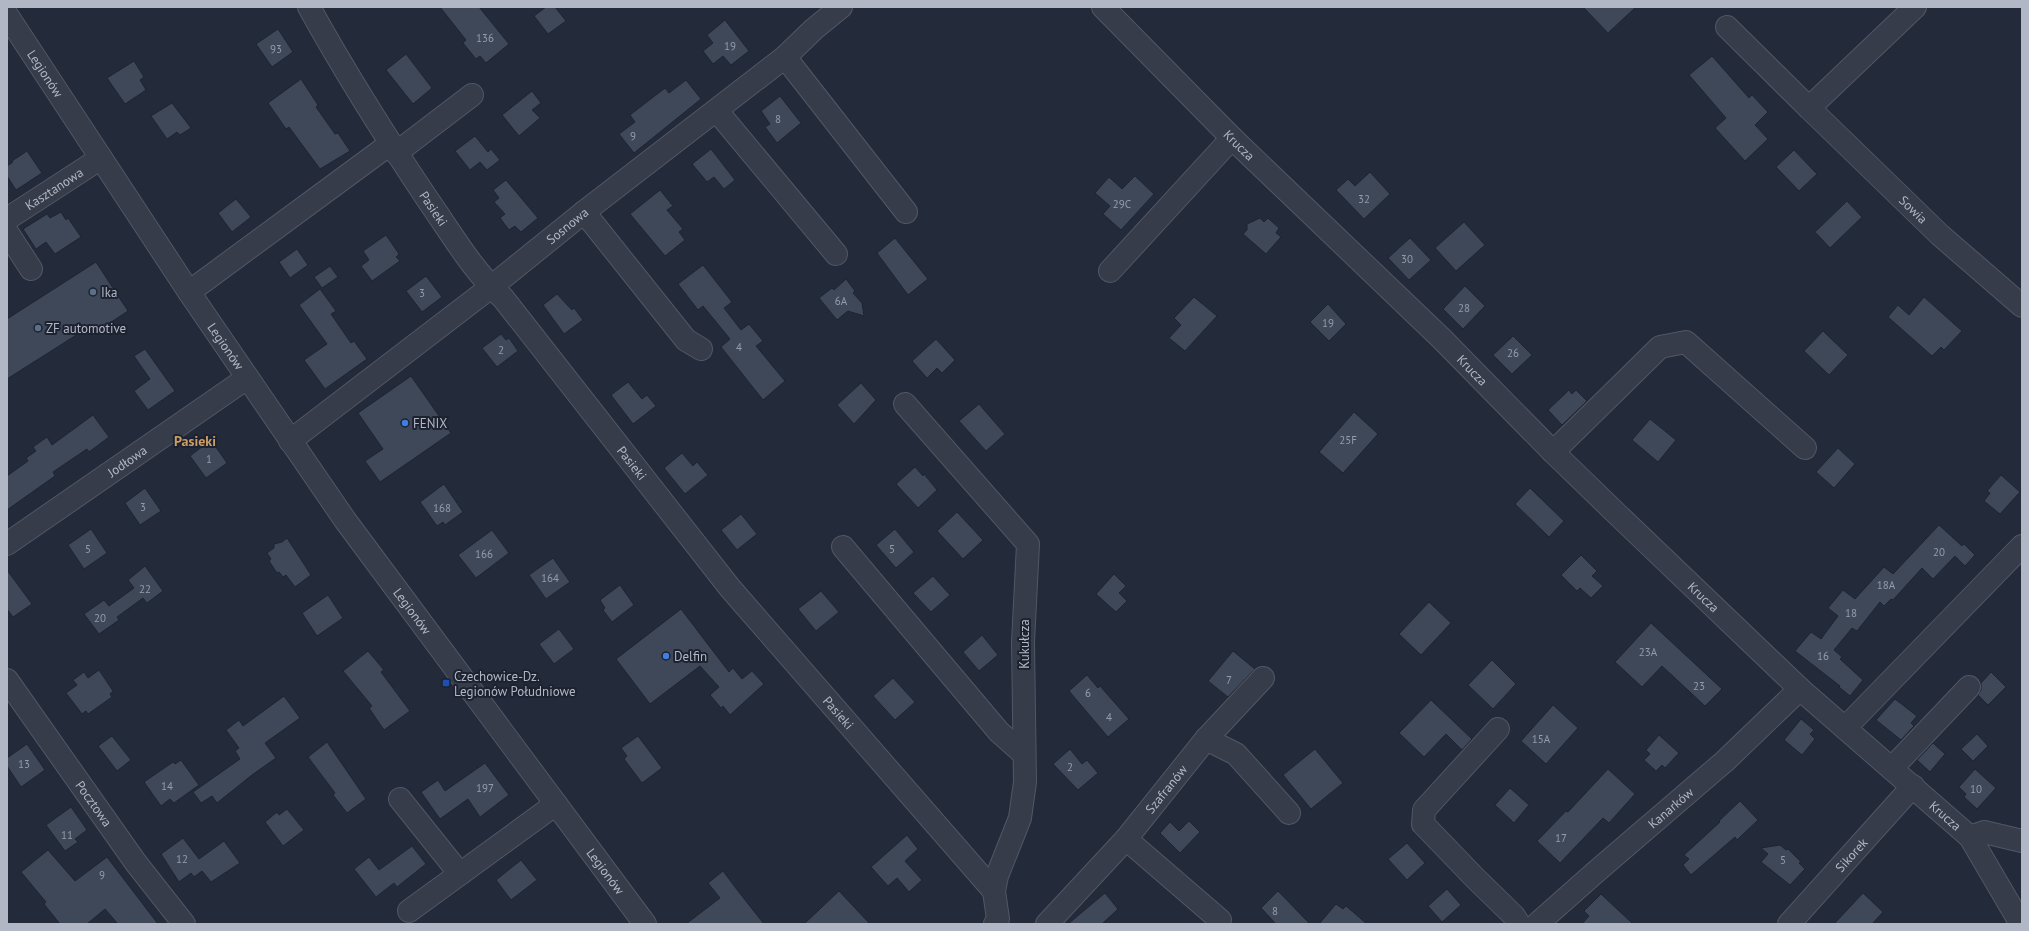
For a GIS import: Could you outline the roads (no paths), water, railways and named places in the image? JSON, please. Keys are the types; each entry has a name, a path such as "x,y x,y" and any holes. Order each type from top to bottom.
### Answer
{"street":[{"name":"Pasieki","path":"309,7 328,42 393,148 480,276 503,298 730,588 994,891"},
{"name":"Sosnowa","path":"290,441 491,287 584,212 785,58 814,29 841,7"},
{"name":"Krucza","path":"1103,7 1232,138 1442,339 1553,452 1800,689 1970,837 2021,924"},
{"path":"1809,108 1915,7"},
{"name":"Legionów","path":"7,15 246,378 290,441 424,629 646,924"},
{"name":"Sowia","path":"1727,28 1940,235 2022,306"},
{"path":"785,58 906,212"},
{"path":"189,292 393,148 472,95"},
{"path":"717,111 836,254"},
{"path":"1110,271 1232,138"},
{"name":"Kasztanowa","path":"7,219 101,158"},
{"path":"584,212 686,340 701,349"},
{"path":"7,232 31,269"},
{"path":"1553,452 1660,347 1686,342 1805,448"},
{"name":"Jodłowa","path":"7,544 246,378"},
{"name":"Kukułcza","path":"905,404 1028,544 1023,642 1025,782 1020,818 997,876 994,891 1000,922"},
{"path":"1845,728 2022,546"},
{"path":"843,547 999,732 1024,754"},
{"name":"Szafranów","path":"1047,924 1126,839 1206,739 1263,678"},
{"name":"Pocztowa","path":"7,680 136,863 184,924"},
{"path":"1892,768 1969,687"},
{"name":"Kanarków","path":"1537,924 1725,761 1800,689"},
{"path":"1498,729 1424,810 1423,824 1514,916 1519,924"},
{"path":"1206,739 1236,754 1289,813"},
{"name":"Sikorek","path":"1790,924 1913,786"},
{"path":"400,798 460,874"},
{"path":"408,911 556,804"},
{"path":"1970,837 1984,832 2022,841"},
{"path":"1126,839 1220,920"}],"place":[{"name":"Ika","path":"93,292"},
{"name":"ZF automotive","path":"38,328"},
{"name":"FENIX","path":"405,423"},
{"name":"Delfin","path":"666,656"},
{"name":"Czechowice-Dz. Legionów Południowe","path":"446,683"}],"district":[{"name":"Pasieki","path":"195,441"}]}
